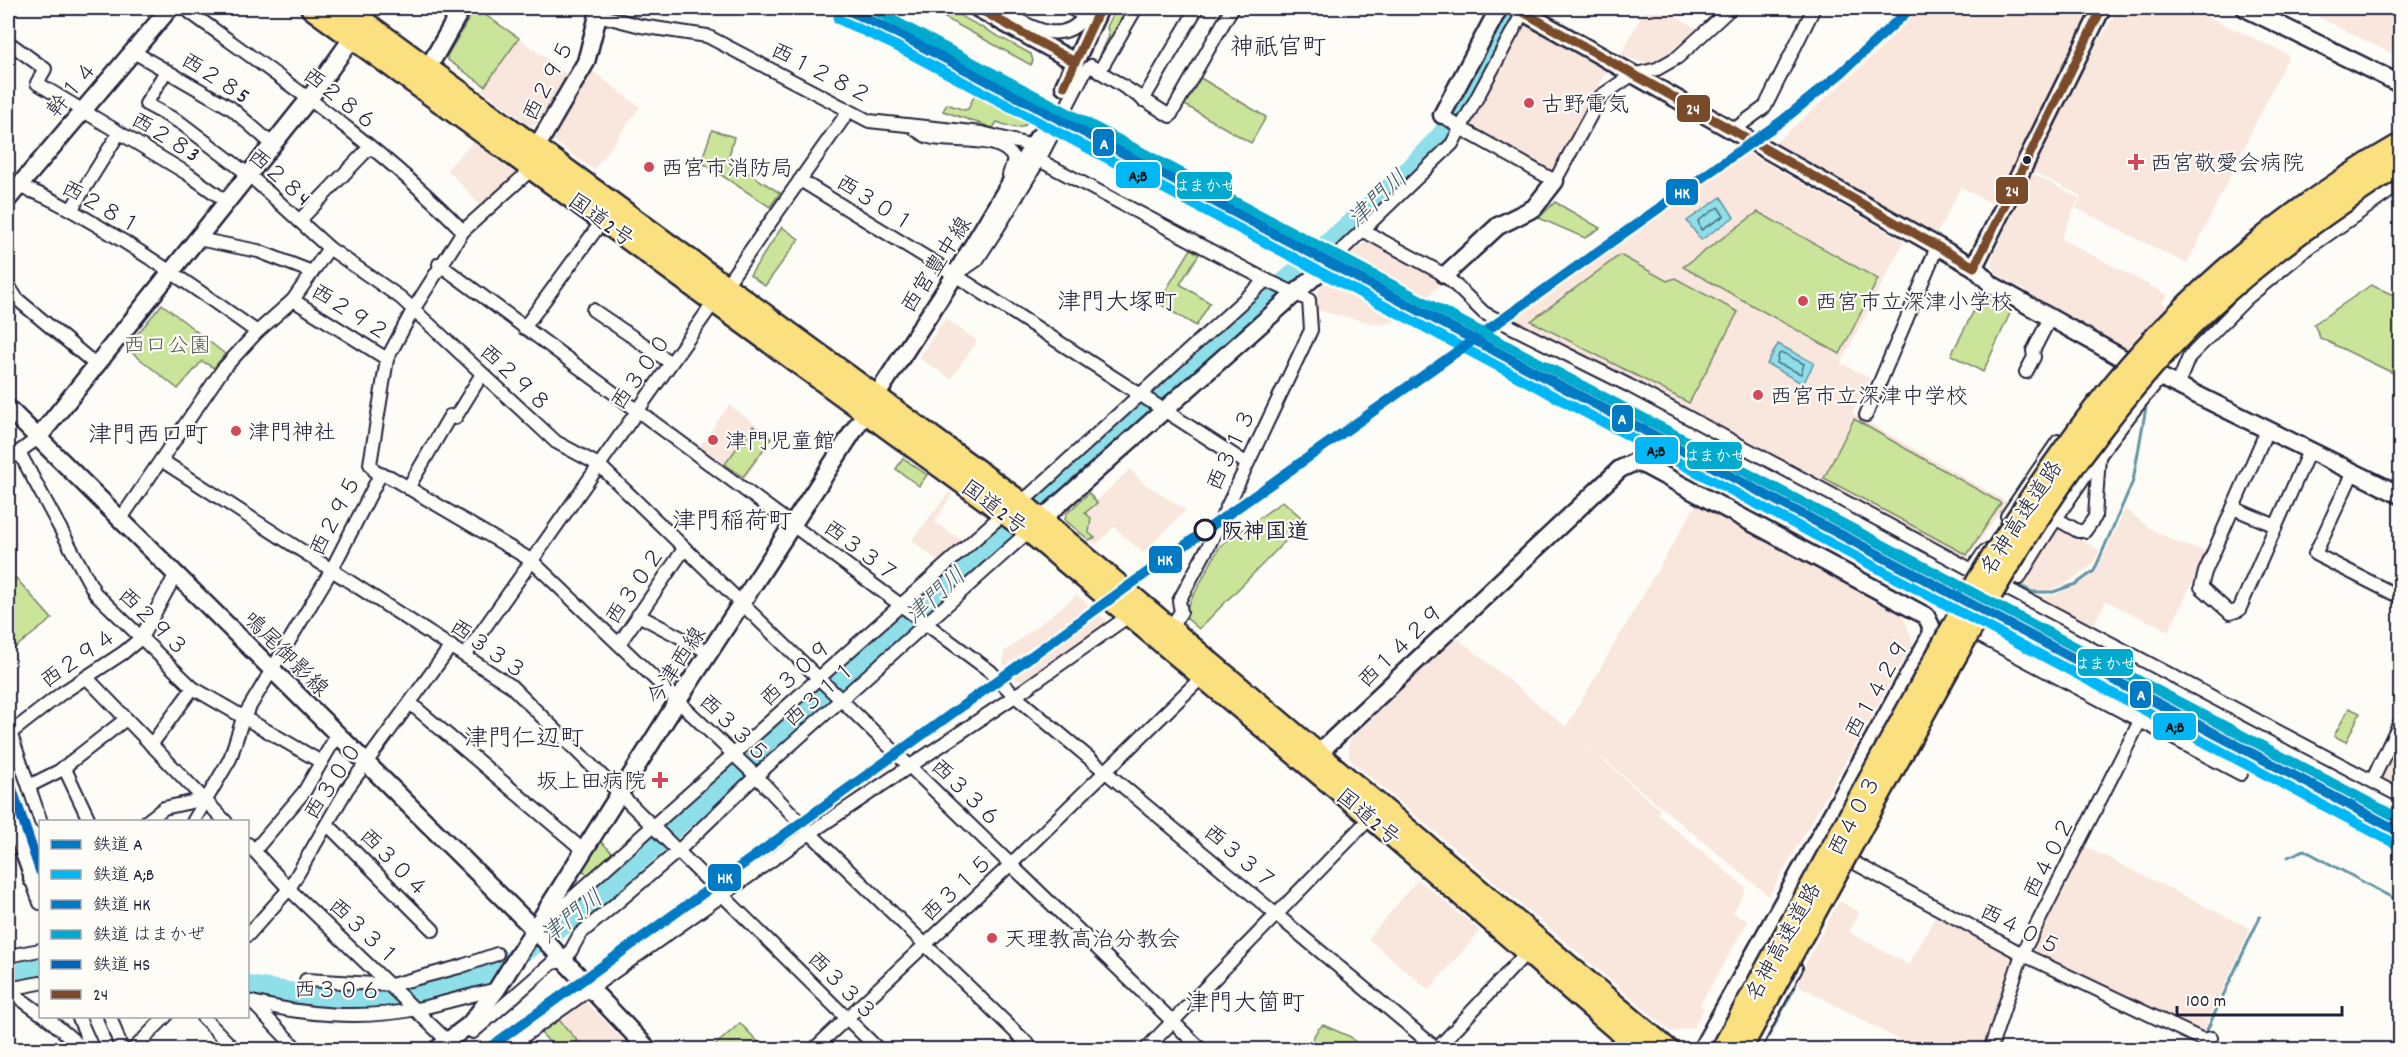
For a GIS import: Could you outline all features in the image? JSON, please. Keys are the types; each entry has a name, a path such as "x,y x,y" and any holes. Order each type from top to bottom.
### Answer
{"highway":[{"name":"国道2号","path":"312,8 533,157 1024,516 1170,628 1312,759 1371,817 1641,1050"},
{"name":"国道2号","path":"345,8 428,68 603,220 720,293"},
{"name":"名神高速道路","path":"1722,1050 1979,579 2018,516 2085,421 2148,347 2217,278 2314,201 2400,145"},
{"name":"名神高速道路","path":"1740,1050 1970,629 2011,558 2066,477 2136,386 2191,326 2277,250 2400,164"},
{"name":"国道2号","path":"1024,516 1130,615 1202,676 1312,759 1668,1050"}],"street":[{"name":"幹１４","path":"11,190 170,8"},
{"name":"西２８６","path":"184,8 309,99 421,187 463,231"},
{"path":"428,68 462,8"},
{"path":"978,8 1088,67 1170,116 1232,8"},
{"path":"996,8 1028,26 1052,33 1072,29 1085,16 1070,8"},
{"path":"1064,86 1088,67 1100,8"},
{"path":"1037,148 1085,71 1136,8"},
{"path":"1143,100 1197,8"},
{"path":"1499,8 1442,115 1462,129 1555,182"},
{"path":"1444,275 1498,226 1534,208 1555,182 1601,96 1632,75 1657,69 1678,57 1731,8"},
{"path":"1732,131 1765,107 1814,8"},
{"path":"1974,267 2102,8"},
{"path":"2246,8 2400,84"},
{"path":"1024,516 1160,409 1292,290 1316,275 1430,168 1462,129 1524,10 1632,75 1974,267 1992,285 2124,359 2353,472 2398,489"},
{"name":"西１２８２","path":"599,11 641,26 706,36 869,121 982,133 1037,148 1268,281 1292,290"},
{"name":"西２９５","path":"194,820 230,759 243,717 331,571 379,477 370,464 387,359 412,309 439,264 463,231 525,175 586,62 599,11"},
{"path":"8,460 38,438 273,145 353,37"},
{"name":"西２８3","path":"8,42 45,69 37,83 188,174 227,202"},
{"name":"西２８5","path":"132,51 231,108 273,145"},
{"name":"西２８4","path":"166,71 146,104 181,123 249,175 328,248 401,298 412,309"},
{"name":"西３００","path":"466,654 848,112"},
{"path":"909,127 929,137 992,144 1006,150 1014,160 1013,169 960,251 955,275"},
{"path":"71,210 119,133"},
{"path":"299,221 370,147"},
{"name":"西宮豊中線","path":"871,405 1037,148"},
{"name":"西３０１","path":"800,180 955,275 1246,464"},
{"path":"2177,386 2189,357 2247,298 2302,252 2400,184"},
{"name":"西２８１","path":"11,190 71,210 172,272 257,332"},
{"path":"524,328 603,220"},
{"path":"1364,231 1444,275 1484,313 1628,385 1972,570 2031,478 2069,425 2124,359"},
{"path":"198,239 258,251 312,272"},
{"path":"1866,415 1937,247"},
{"path":"120,520 224,369 257,332 293,300 328,248"},
{"name":"西３３７","path":"439,264 636,412 990,671 1015,696 1437,1049"},
{"path":"1024,516 1139,396 1268,281"},
{"path":"8,285 17,299 96,365"},
{"name":"西３１３","path":"1170,628 1180,612 1179,601 1208,547 1311,330 1310,300 1292,290"},
{"name":"西２９２","path":"293,300 387,359"},
{"name":"西２９８","path":"412,309 556,442 599,465"},
{"path":"593,310 671,363"},
{"path":"2026,372 2050,318"},
{"path":"408,488 450,416 455,418 482,374"},
{"path":"2160,378 2099,454 2006,588 2400,796"},
{"name":"今津西線","path":"501,983 677,702 871,405"},
{"name":"鳴尾御影線","path":"8,408 366,764 538,926 560,958 649,1050"},
{"path":"2266,430 2201,588 2230,613 2239,610 2309,450"},
{"name":"西２９３","path":"19,452 95,593 193,688 321,762"},
{"path":"2055,518 2078,531 2085,531 2091,526 2095,518 2099,454"},
{"name":"西３３３","path":"161,460 331,571 466,654 510,685 879,1050"},
{"name":"西１４２９","path":"1312,759 1620,469 1630,463 1641,463 1926,616 1931,626 1930,637 1701,1050"},
{"name":"西３３６","path":"599,465 1202,1050"},
{"path":"2353,472 2315,554 2400,597"},
{"name":"西３３５","path":"377,473 408,488 531,560 756,776 810,833 1034,1050"},
{"path":"2232,508 2276,526"},
{"name":"西３０９","path":"538,926 655,830 733,756 904,608 1024,516"},
{"name":"西３１１","path":"560,958 580,934 677,852 756,776 843,700 923,623 1024,516"},
{"name":"西３０２","path":"619,644 684,549"},
{"path":"1980,558 2016,576"},
{"name":"西２９４","path":"8,731 62,693 88,679 141,638 176,574"},
{"path":"638,615 710,653"},
{"path":"504,1050 516,1039 722,894 1015,696 1130,615"},
{"name":"西４０３","path":"1753,1050 1972,632 2140,721"},
{"name":"西３００","path":"249,934 290,889 347,789 451,646"},
{"name":"西３１５","path":"813,1050 1011,864 1202,676"},
{"path":"88,679 224,820"},
{"path":"151,746 193,688"},
{"path":"410,703 583,850"},
{"path":"28,786 64,767 126,720"},
{"path":"2140,721 2241,774"},
{"name":"西４０２","path":"1990,1050 2022,954 2140,721"},
{"path":"2372,781 2400,722"},
{"path":"8,731 40,820"},
{"path":"251,847 304,792 337,735"},
{"path":"64,767 89,820"},
{"path":"149,820 164,808 205,799"},
{"path":"8,814 36,878 39,897"},
{"path":"1145,1050 1371,817"},
{"name":"西３０４","path":"327,824 433,930"},
{"name":"西４０５","path":"1816,842 2022,954 2203,1040 2211,1038"},
{"name":"西３３１","path":"251,847 290,889 392,985 446,1046"},
{"path":"8,956 39,950"},
{"path":"1437,1049 1485,1000 1527,952"},
{"path":"306,980 392,985 497,954"},
{"path":"465,1028 469,1033 473,1032 560,958"},
{"path":"8,989 39,983"},
{"path":"446,1046 465,1028 501,983"},
{"name":"西３０６","path":"250,1002 308,1013 362,1014 413,1007 501,983"},
{"path":"8,989 39,1012"},
{"path":"250,1002 298,1050"},
{"path":"46,1018 89,1047"},
{"path":"78,1018 89,1047"},
{"path":"84,1018 91,1035 89,1047"},
{"path":"110,1018 122,1050"},
{"path":"133,1050 165,1018"},
{"path":"203,1018 235,1050"},
{"path":"516,1039 526,1050"}],"shaded area":[{"path":"1645,8 1680,8 1675,16 1698,29 1661,59 1645,63 1621,55"},
{"path":"1919,8 2090,8 1995,205 1961,187 1936,235 1775,143 1881,49"},
{"path":"2119,8 2189,8 2289,55 2187,264 2076,208 2081,196 2031,171 2078,75"},
{"path":"2300,8 2400,8 2400,59 2399,57"},
{"path":"1522,22 1606,72 1555,173 1468,124"},
{"path":"519,38 568,75 540,123 530,126 482,90"},
{"path":"590,69 640,107 594,170 550,138"},
{"path":"473,142 519,176 483,208 447,169"},
{"name":"西宮市立深津中学校","path":"1746,152 1904,241 1841,363 1870,378 1852,413 2007,502 1967,559 1513,321"},
{"path":"2031,173 2079,198 2061,239 2168,295 2162,302 2170,309 2130,352 1995,273 1991,260"},
{"path":"1369,241 1444,281 1404,319 1380,325 1316,310 1315,298 1329,271 1354,249"},
{"path":"945,318 977,341 951,379 919,358"},
{"path":"729,405 774,438 743,481 698,449"},
{"path":"1130,469 1142,482 1186,510 1143,553 1114,527 1096,545 1089,540 1093,540 1084,513"},
{"path":"949,492 952,494 935,522 964,542 939,562 912,540"},
{"path":"1698,501 1901,610 1913,643 1769,896 1584,743 1660,810 1657,814 1746,888 1733,913 1748,921 1700,1005 1704,1008 1693,1028 1672,1032 1349,759 1349,741 1455,636 1566,727"},
{"path":"2125,509 2151,529 2178,543 2207,552 2169,631 2106,601 2091,629 2033,596 2055,595 2077,586 2097,570"},
{"path":"2058,524 2100,551 2090,567 2067,583 2050,590 2032,590 2021,584"},
{"path":"1077,595 1110,623 1023,680 1016,680 1003,663 1004,652"},
{"path":"2400,734 2400,792 2378,780"},
{"path":"2084,846 2251,929 2202,1033 2036,954 2033,945"},
{"path":"1418,879 1480,931 1429,990 1368,939"},
{"path":"1839,901 1859,912 1849,932 1909,965 1938,912 2013,953 2016,960 1985,1049 1916,1049 1798,985 1803,969"},
{"path":"585,1001 632,1049 586,1049 559,1021"}],"green space":[{"path":"475,8 519,38 485,86 448,60 447,56"},
{"path":"927,8 946,8 1031,54 1033,61 1031,65"},
{"path":"1116,8 1133,8 1106,56 1101,53 1109,36 1107,27"},
{"path":"1199,77 1266,117 1251,143 1183,104"},
{"path":"976,92 1029,121 1018,128 997,122 993,128 943,111 947,104 964,110 968,109"},
{"path":"712,130 734,137 728,160 780,193 770,207 701,162"},
{"path":"1555,202 1600,228 1585,238 1539,218"},
{"path":"1758,212 1878,279 1840,354 1683,267"},
{"path":"782,227 799,239 765,286 750,275"},
{"path":"1191,249 1199,254 1180,284 1210,303 1196,326 1158,303"},
{"path":"1620,255 1667,281 1675,278 1738,312 1689,403 1531,321"},
{"path":"2371,285 2400,298 2400,370 2395,374 2320,338 2314,324"},
{"path":"1984,291 2012,309 1983,372 1951,355"},
{"name":"西口公園","path":"162,304 225,354 214,368 202,361 178,389 126,348"},
{"path":"1854,419 2001,503 1967,555 1824,478"},
{"path":"753,426 771,439 743,477 725,464"},
{"path":"903,458 927,475 919,486 896,469"},
{"path":"1089,493 1097,503 1085,513 1091,518 1089,533 1095,538 1089,540 1065,520 1066,514"},
{"path":"1283,501 1305,521 1199,629 1183,615 1220,546"},
{"path":"16,578 52,619 8,653 8,585"},
{"path":"2349,708 2360,713 2346,742 2334,736"},
{"path":"601,842 615,855 591,877 582,870"},
{"path":"558,1019 585,1049 556,1049 540,1032"},
{"path":"740,1023 765,1049 711,1049"},
{"path":"1323,1025 1351,1037 1358,1046 1357,1049 1313,1049 1314,1036"}],"water":[{"path":"1721,197 1734,217 1701,240 1687,221"},
{"path":"1778,344 1814,363 1803,384 1767,364"}],"waterway":[{"name":"津門川","path":"249,986 329,998 369,999 408,994 477,976 507,963 574,918 1402,177 1439,138 1465,104 1514,8"},
{"path":"2014,583 2033,592 2053,592 2076,584 2094,571 2133,481 2146,407"},
{"path":"2288,857 2304,850 2400,902"},
{"path":"2206,1032 2260,917"},
{"name":"津門川","path":"8,975 39,968"},
{"path":"1761,1050 1795,987"},
{"path":"2198,1050 2201,1044"}],"tunnel":[{"path":"1038,137 1064,86"}],"rail line":[{"name":"A","path":"843,8 901,35 2400,832"},
{"name":"はまかぜ","path":"870,8 2400,819"},
{"name":"HK","path":"486,1050 1206,530 1783,120 1841,73 1911,8"},
{"name":"A;B","path":"838,19 896,46 2394,843"},
{"name":"HS","path":"8,777 39,868"}],"transit line":[{"name":"24","path":"977,8 1075,62"},
{"name":"24","path":"1064,86 1100,8"},
{"name":"24","path":"1516,8 1974,267 2102,8"}],"place":[{"name":"古野電気","path":"1529,103"},
{"name":"西宮敬愛会病院","path":"2136,162"},
{"name":"西宮市消防局","path":"649,167"},
{"name":"西宮市立深津小学校","path":"1803,301"},
{"name":"西宮市立深津中学校","path":"1758,395"},
{"name":"津門神社","path":"236,431"},
{"name":"津門児童館","path":"713,440"},
{"name":"阪神国道","path":"1205,530"},
{"name":"坂上田病院","path":"660,780"},
{"name":"天理教高治分教会","path":"992,938"}],"district":[{"name":"神祇官町","path":"1278,46"},
{"name":"津門大塚町","path":"1117,301"},
{"name":"津門西口町","path":"148,434"},
{"name":"津門稲荷町","path":"732,520"},
{"name":"津門仁辺町","path":"524,737"},
{"name":"津門大箇町","path":"1245,1002"}]}
